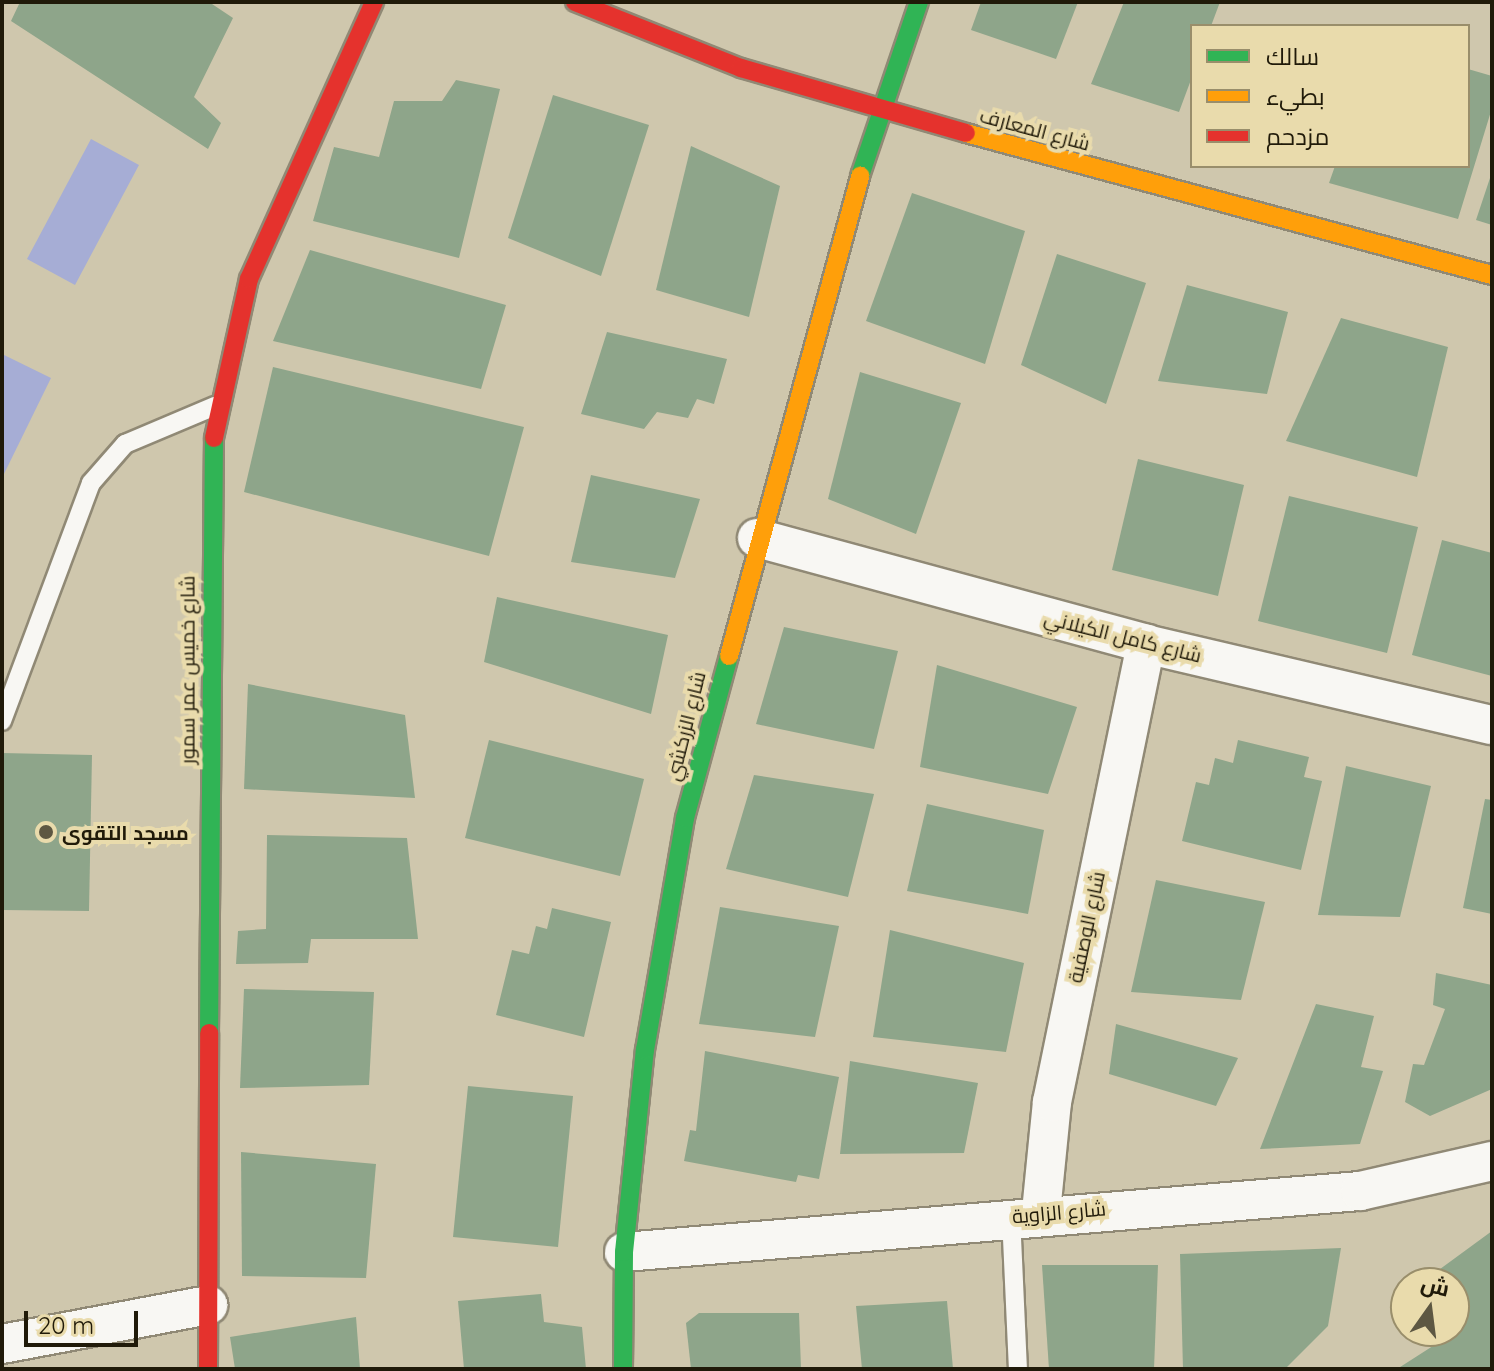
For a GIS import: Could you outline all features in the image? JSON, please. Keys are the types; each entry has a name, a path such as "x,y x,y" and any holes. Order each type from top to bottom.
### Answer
{"street":[{"name":"شارع خميس عمر سمور","path":"208,1369 209,534 219,404 249,279 374,2"},
{"name":"شارع المعارف","path":"575,2 741,68 878,109 1492,275"},
{"name":"شارع الزركشي","path":"623,1369 624,1252 658,945 757,538 878,109 919,2"},
{"name":"شارع كامل الكيلاني","path":"757,538 1146,644 1492,725"},
{"name":"شارع الوصفية","path":"1026,1214 1146,644"},
{"name":"شارع الزاوية","path":"624,1252 1026,1214 1360,1191 1492,1161"},
{"path":"2,1344 208,1305"}],"lane":[{"path":"2,721 91,483 125,444 219,404"},
{"path":"1018,1369 1026,1214"}],"shaded area":[{"path":"91,139 139,165 75,285 27,259"},
{"path":"2,354 51,378 2,478"}],"building":[{"path":"20,2 209,2 233,18 194,97 221,123 208,149 11,21"},
{"path":"981,2 1078,2 1056,59 971,30"},
{"path":"1124,2 1220,2 1212,24 1190,24 1190,82 1179,112 1091,84"},
{"path":"1470,70 1492,76 1492,108 1458,219 1329,183 1334,168 1470,168"},
{"path":"456,80 500,89 459,258 313,221 334,147 379,157 394,101 442,101"},
{"path":"553,95 649,125 601,276 508,238"},
{"path":"691,146 780,186 749,317 656,290"},
{"path":"1492,175 1492,225 1476,220"},
{"path":"912,193 1025,231 985,364 866,321"},
{"path":"310,250 506,305 481,389 273,341"},
{"path":"1057,254 1146,283 1106,404 1021,365"},
{"path":"1187,285 1288,312 1267,394 1158,381"},
{"path":"1341,318 1448,347 1417,477 1286,441"},
{"path":"607,332 727,359 714,404 697,399 688,418 657,412 644,429 581,414"},
{"path":"273,367 524,427 489,556 244,492"},
{"path":"860,372 961,403 916,534 828,499"},
{"path":"1138,459 1244,485 1218,596 1112,570"},
{"path":"591,475 700,499 675,578 571,562"},
{"path":"1289,496 1418,527 1387,653 1258,621"},
{"path":"1442,540 1492,553 1492,676 1412,655"},
{"path":"497,597 668,635 651,714 484,662"},
{"path":"784,627 898,651 874,749 756,724"},
{"path":"937,665 1077,707 1048,794 920,767"},
{"path":"248,684 405,715 415,798 244,789"},
{"path":"489,740 644,779 620,876 465,838"},
{"path":"1238,740 1309,757 1304,777 1322,781 1301,870 1182,841 1196,782 1209,785 1215,758 1233,763"},
{"name":"مسجد التقوى","path":"2,753 92,755 89,911 2,910"},
{"path":"1346,766 1431,786 1400,917 1318,915"},
{"path":"754,775 874,794 848,897 726,869"},
{"path":"1485,799 1492,800 1492,914 1463,908"},
{"path":"927,804 1044,830 1028,914 907,891"},
{"path":"267,835 407,838 418,939 311,939 308,963 236,964 238,931 266,929"},
{"path":"1156,880 1265,902 1241,1000 1131,992"},
{"path":"720,907 839,926 815,1037 699,1024"},
{"path":"552,908 611,922 584,1037 496,1015 512,950 529,954 536,926 547,929"},
{"path":"890,930 1024,963 1006,1052 873,1037"},
{"path":"1436,973 1492,985 1492,1089 1430,1116 1405,1102 1413,1064 1424,1065 1445,1009 1433,1005"},
{"path":"244,989 374,992 369,1085 240,1088"},
{"path":"1316,1004 1374,1016 1361,1067 1383,1071 1360,1144 1260,1149"},
{"path":"1116,1024 1238,1058 1216,1106 1109,1074"},
{"path":"705,1051 839,1077 819,1179 798,1175 796,1182 684,1161 690,1130 696,1131"},
{"path":"850,1061 978,1083 964,1153 840,1154"},
{"path":"468,1086 573,1096 558,1247 453,1237"},
{"path":"241,1152 376,1164 366,1278 242,1276"},
{"path":"1492,1231 1492,1369 1397,1369 1431,1347 1470,1347 1470,1267 1443,1267"},
{"path":"1341,1248 1328,1326 1285,1369 1183,1369 1180,1254"},
{"path":"1042,1265 1158,1265 1154,1369 1049,1369"},
{"path":"541,1294 544,1322 582,1327 586,1369 464,1369 458,1301"},
{"path":"947,1301 953,1369 862,1369 856,1306"},
{"path":"699,1313 799,1313 801,1369 691,1369 686,1323"},
{"path":"356,1317 360,1369 235,1369 230,1337"}],"traffic: fast":[{"path":"860,176 919,2"},
{"path":"209,1033 214,438"},
{"path":"623,1369 624,1252 645,1050 685,818 729,656"}],"traffic: slow":[{"path":"966,133 1492,275"},
{"path":"729,656 860,176"}],"traffic: jam":[{"path":"214,438 249,279 374,2"},
{"path":"575,2 741,68 966,133"},
{"path":"208,1369 209,1033"}],"place":[{"name":"مسجد التقوى","path":"46,832"}]}
